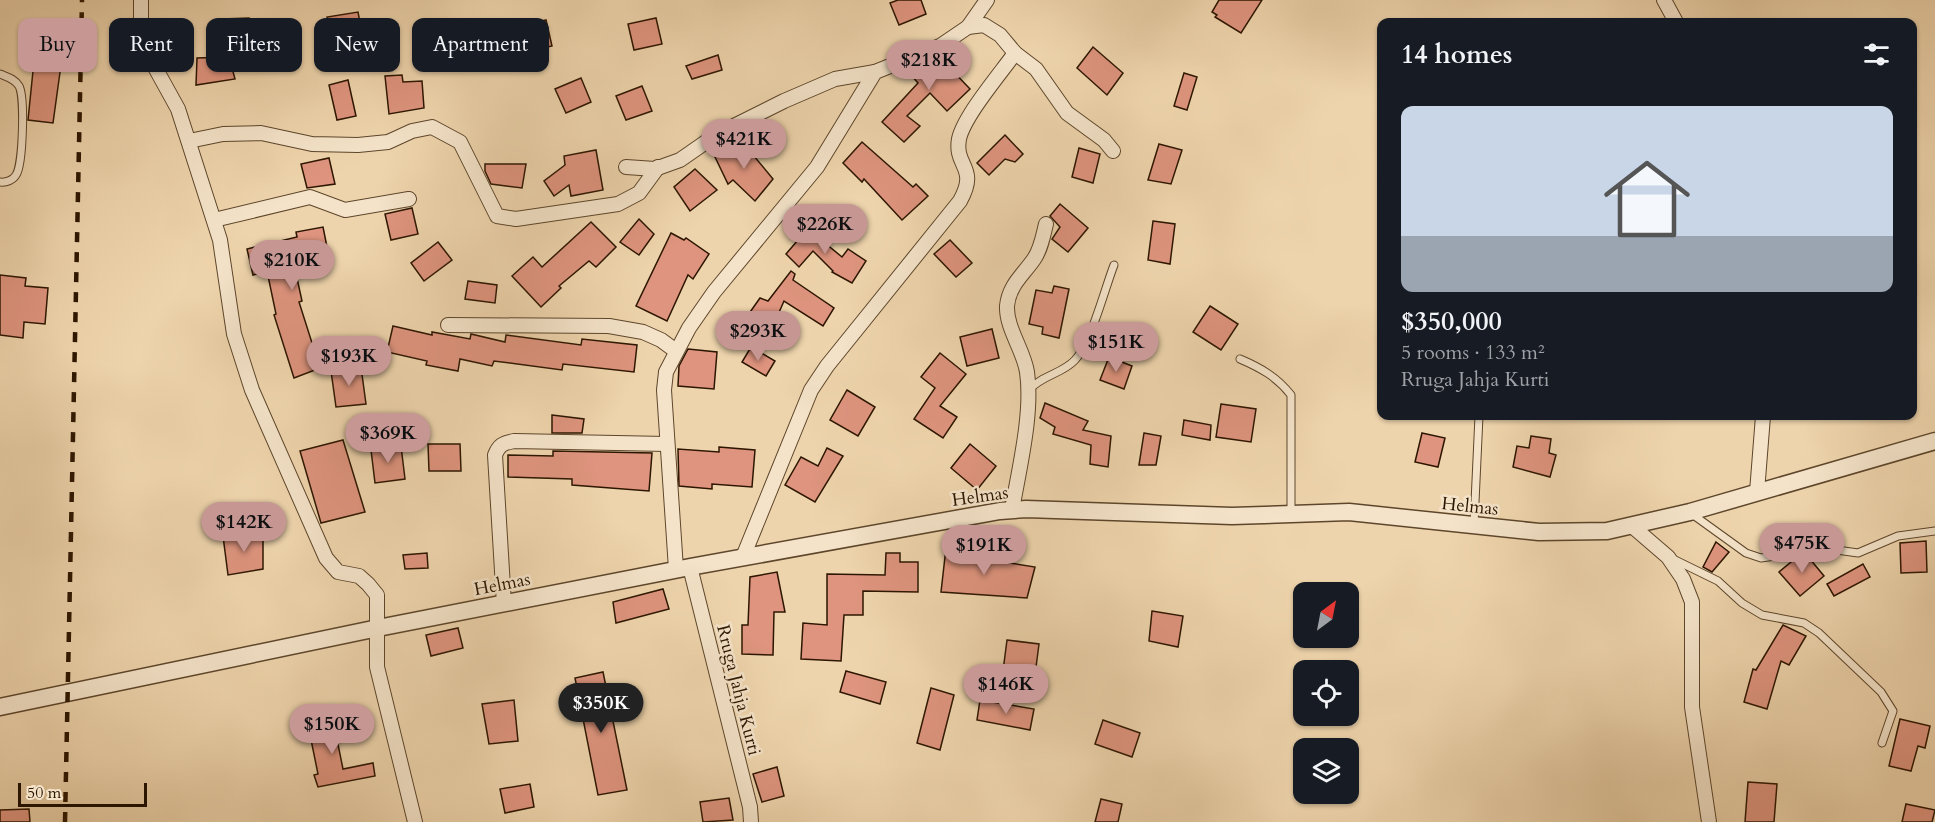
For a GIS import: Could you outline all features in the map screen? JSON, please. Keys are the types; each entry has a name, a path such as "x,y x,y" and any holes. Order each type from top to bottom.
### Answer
{"street":[{"path":"141,0 141,33 146,51 178,109 214,220 224,257 234,334 252,390 326,558 338,572 359,576 377,595 377,667 415,822"},
{"path":"626,167 658,167 680,160 716,135 784,101 835,79 875,72 940,46 968,27 987,0"},
{"path":"1664,0 1674,18"},
{"path":"968,27 984,25 1000,35 1015,53 1036,69 1067,113 1104,140 1113,151"},
{"path":"743,557 811,390 826,366 960,201 966,190 969,176 959,154 959,140 964,126 1015,53"},
{"name":"Rruga Jahja Kurti","path":"751,822 750,807 683,568 667,444 664,390 666,372 689,328 714,292 817,167 875,72"},
{"path":"189,141 223,134 261,133 312,144 358,145 388,142 412,131 432,128 460,142 497,216 516,219 618,204 639,193 658,167"},
{"path":"214,220 310,197 345,210 410,199"},
{"path":"1012,510 1029,390 1027,369 1007,308 1010,292 1041,246 1046,224"},
{"path":"448,325 609,327 643,332 661,340 676,351"},
{"path":"1757,492 1763,420"},
{"path":"504,604 495,455 497,448 504,443 514,441 667,444"},
{"name":"Helmas","path":"0,707 378,628 683,568 1012,510 1232,516 1349,512 1539,532 1607,531 1690,512 1935,441"},
{"path":"1632,526 1668,557 1683,579 1692,602 1692,707 1709,822"}],"lane":[{"path":"0,74 14,80 20,88 22,110 20,167 15,177 5,183 0,182"},
{"path":"1029,390 1038,380 1062,371 1077,358 1095,319 1114,265"},
{"path":"1240,359 1280,381 1291,395 1291,514"},
{"path":"1473,526 1479,420"},
{"path":"1690,512 1746,554 1761,558 1798,548 1816,546 1858,554 1898,536 1935,531"},
{"path":"1668,557 1718,581 1742,603 1762,615 1804,623 1819,633 1881,692 1893,711 1882,743"}],"building":[{"path":"898,0 921,0 926,14 899,25 890,3"},
{"path":"1219,0 1262,0 1241,33 1215,17 1217,15 1212,12"},
{"path":"358,12 359,18 327,18"},
{"path":"656,18 662,44 634,50 628,24"},
{"path":"959,44 969,57 949,67 970,89 947,111 930,93 907,116 920,126 904,142 882,122 918,83 911,75 926,61 944,54"},
{"path":"1093,47 1123,73 1107,95 1077,68"},
{"path":"718,55 722,70 692,79 686,66"},
{"path":"197,58 206,58 206,72 233,72 235,79 196,85"},
{"path":"33,72 60,72 53,123 28,120"},
{"path":"1184,73 1197,77 1187,110 1174,106"},
{"path":"402,75 403,82 422,81 424,108 389,114 385,76"},
{"path":"581,78 591,102 566,113 555,89"},
{"path":"348,80 356,116 337,120 329,85"},
{"path":"642,86 652,111 626,120 616,96"},
{"path":"1005,135 1023,154 1015,162 1005,159 989,175 977,163"},
{"path":"740,139 773,179 755,201 733,180 728,184 715,157"},
{"path":"862,142 913,187 916,184 928,196 902,220 864,179 862,182 843,163"},
{"path":"1159,144 1182,150 1171,184 1148,180"},
{"path":"1079,148 1100,154 1093,183 1072,177"},
{"path":"596,150 603,190 571,196 569,185 554,196 544,181 565,165 564,156"},
{"path":"329,158 335,184 307,188 301,164"},
{"path":"485,164 526,164 522,188 491,184 485,171"},
{"path":"695,169 717,190 690,211 674,187"},
{"path":"1060,204 1088,228 1068,252 1052,239 1060,227 1050,216"},
{"path":"412,208 418,234 391,240 385,214"},
{"path":"639,219 654,234 639,255 620,242"},
{"path":"1153,221 1175,224 1170,264 1148,260"},
{"path":"591,222 616,247 596,267 589,261 559,286 561,288 541,307 512,276 533,257 542,267"},
{"path":"803,225 842,257 848,249 866,261 852,283 832,272 813,251 799,267 786,254 798,240 794,236"},
{"path":"323,227 330,262 295,269 302,301 299,302 320,368 294,378 274,315 276,314 267,271 253,275 247,249 297,237 296,232"},
{"path":"671,233 684,240 686,238 709,254 693,279 688,275 667,321 636,306"},
{"path":"950,240 972,263 956,277 934,254"},
{"path":"438,242 452,260 424,281 411,263"},
{"path":"791,271 795,274 793,280 834,308 823,326 784,301 766,342 747,328 752,319 748,315 760,298 768,301"},
{"path":"0,275 26,278 25,286 48,288 45,324 24,322 23,338 0,335"},
{"path":"468,281 497,285 495,303 465,299"},
{"path":"1054,286 1069,289 1059,338 1042,334 1043,327 1029,324 1036,290 1052,293"},
{"path":"1210,306 1238,324 1221,350 1193,332"},
{"path":"393,326 432,335 432,332 470,339 471,334 505,342 506,335 581,345 582,339 637,345 634,372 563,364 562,370 494,361 492,366 460,359 458,371 426,365 427,361 387,352"},
{"path":"992,329 999,358 967,366 960,337"},
{"path":"751,347 775,361 766,376 742,362"},
{"path":"688,349 717,352 714,389 678,386 679,366"},
{"path":"940,353 966,374 940,406 957,417 943,438 914,419 935,388 921,377"},
{"path":"1109,357 1132,366 1124,389 1100,380"},
{"path":"361,367 366,404 336,407 331,371"},
{"path":"847,390 875,407 858,436 830,420"},
{"path":"1045,403 1088,421 1083,430 1111,436 1108,467 1090,464 1091,445 1053,434 1055,427 1040,418"},
{"path":"1221,404 1256,409 1251,442 1216,437"},
{"path":"552,415 584,419 582,433 552,433"},
{"path":"1184,420 1211,425 1210,440 1182,435"},
{"path":"1144,433 1161,436 1156,465 1139,465"},
{"path":"1422,433 1445,438 1438,467 1415,462"},
{"path":"1531,436 1551,439 1549,453 1556,455 1550,477 1513,467 1517,446 1529,448"},
{"path":"343,440 365,512 321,523 300,451"},
{"path":"428,444 460,444 461,471 429,471"},
{"path":"970,444 996,466 977,490 951,468"},
{"path":"401,446 405,479 375,483 371,450"},
{"path":"719,447 755,450 752,487 712,484 712,489 679,486 678,449 719,452"},
{"path":"827,448 843,456 815,502 785,485 801,457 818,466"},
{"path":"553,451 652,453 649,491 572,485 572,479 508,477 508,455 553,456"},
{"path":"263,533 263,569 228,575 223,536"},
{"path":"1926,541 1927,572 1901,573 1900,543"},
{"path":"1716,542 1729,552 1712,572 1703,567"},
{"path":"946,548 978,549 977,558 1035,567 1027,598 941,592"},
{"path":"427,553 428,568 405,569 403,555"},
{"path":"886,553 900,553 900,562 918,562 918,592 863,591 863,615 844,615 841,661 801,659 803,623 827,625 827,574 885,575"},
{"path":"1805,553 1824,576 1800,596 1779,572"},
{"path":"1863,564 1870,577 1834,596 1827,584"},
{"path":"777,572 785,612 774,612 773,655 742,654 742,625 748,625 750,577"},
{"path":"663,589 669,609 616,623 613,602"},
{"path":"1152,611 1183,616 1178,647 1149,641"},
{"path":"1783,625 1806,636 1789,665 1781,661 1767,709 1744,702 1753,669 1756,670"},
{"path":"458,628 463,648 431,656 426,635"},
{"path":"1007,640 1039,644 1035,675 1003,671"},
{"path":"846,671 886,682 880,704 840,692"},
{"path":"603,672 627,790 598,795 575,678"},
{"path":"931,688 954,695 940,750 917,743"},
{"path":"514,700 518,741 489,744 482,704"},
{"path":"980,700 1034,709 1030,730 977,720"},
{"path":"332,715 343,769 373,763 375,776 318,787 314,775 318,774 307,720"},
{"path":"1900,719 1930,726 1925,748 1918,746 1911,771 1889,766"},
{"path":"1103,720 1140,733 1132,757 1095,744"},
{"path":"777,767 784,796 762,802 753,774"},
{"path":"1748,782 1777,784 1774,822 1745,822"},
{"path":"530,784 534,807 505,813 500,789"},
{"path":"729,798 733,820 703,822 700,802"},
{"path":"1101,799 1122,804 1118,822 1095,822"},
{"path":"1906,804 1935,810 1932,822 1902,822"},
{"path":"29,809 30,822 0,822 0,810"}],"railway":[{"path":"65,822 82,0"}]}
